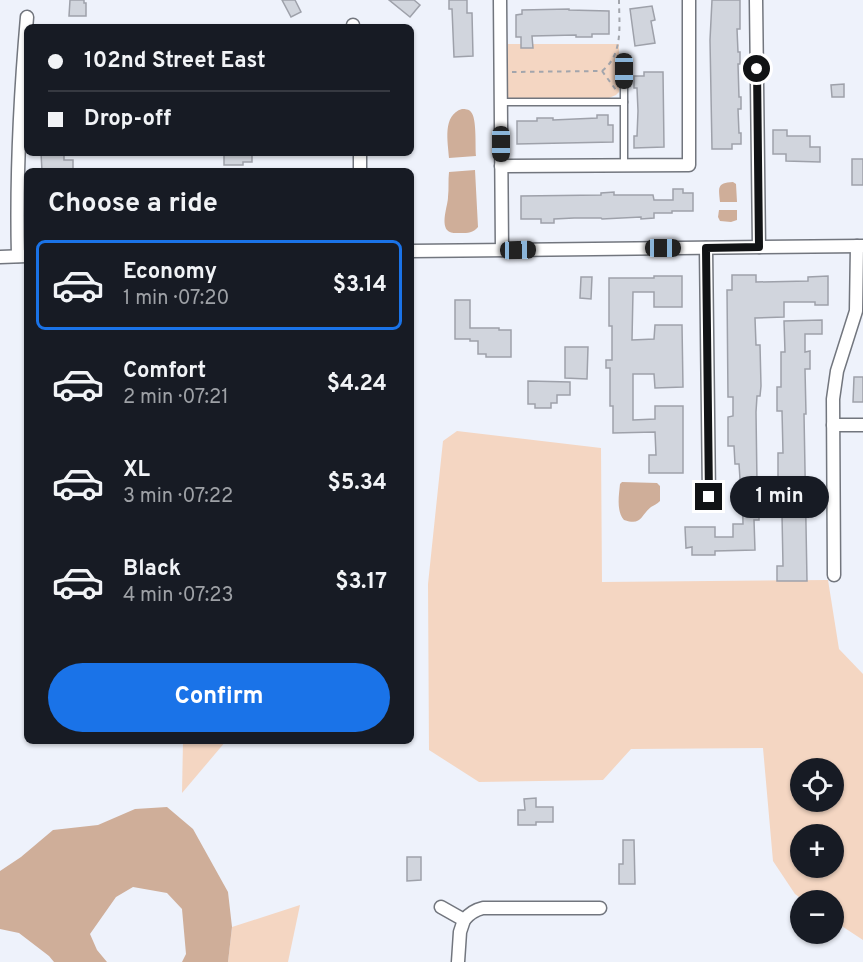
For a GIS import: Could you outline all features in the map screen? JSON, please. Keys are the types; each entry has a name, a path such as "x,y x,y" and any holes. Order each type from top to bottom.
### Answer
{"street":[{"path":"500,0 502,250"},
{"path":"501,166 689,165 689,0"},
{"path":"756,0 759,247"},
{"path":"26,24 27,17"},
{"path":"0,256 23,256 16,204 24,57"},
{"path":"414,251 860,246 856,311 837,371 833,399 834,575"},
{"path":"706,248 709,497"},
{"path":"833,425 863,425"},
{"path":"441,907 464,920"},
{"path":"458,962 459,932 464,920 476,910 483,908 600,908"}],"lane":[{"path":"624,71 624,165"},
{"path":"500,102 624,102"}],"path":[{"path":"506,73 602,71 609,65 617,47 619,0"},
{"path":"602,71 624,102"}],"shaded area":[{"path":"508,44 619,44 619,92 609,98 508,98"},
{"path":"462,109 469,110 473,115 476,156 449,158 447,137 449,123 451,117"},
{"path":"475,170 478,227 468,233 450,232 445,227 449,172"},
{"path":"733,182 736,184 737,202 720,202 721,185"},
{"path":"719,210 737,210 737,220 720,221"},
{"path":"457,431 601,448 602,582 828,580 839,649 863,674 863,940 844,928 844,890 792,890 773,861 763,748 631,749 603,780 479,782 429,750 428,584 443,441"},
{"path":"622,482 657,483 660,486 660,501 638,521 624,520 619,503"},
{"path":"183,744 223,744 182,793"},
{"path":"167,807 193,829 228,892 232,927 228,962 182,962 186,954 182,909 167,893 133,887 116,897 90,934 97,950 107,962 54,962 19,933 0,929 0,871 53,830 98,825 135,809"},
{"path":"300,905 288,962 228,962 232,927"}],"building":[{"path":"70,0 84,0 86,16 69,16"},
{"path":"282,0 295,0 301,12 291,17"},
{"path":"389,0 414,0 420,5 410,17"},
{"path":"449,0 467,0 467,13 472,13 473,56 454,57 452,9 449,9"},
{"path":"712,0 740,0 740,29 737,29 738,52 740,52 740,64 738,64 741,109 738,109 741,144 732,144 732,149 712,149 710,40"},
{"path":"652,6 655,20 651,21 655,43 635,46 630,9"},
{"path":"522,10 609,11 609,34 592,34 592,37 532,36 533,48 521,48 521,37 516,37 516,15 522,14"},
{"path":"644,72 663,72 664,147 634,148 638,111 634,76 644,76"},
{"path":"844,84 844,97 832,97 831,85"},
{"path":"597,115 608,115 608,125 613,125 613,142 517,144 517,121 537,121 537,118 553,118 553,120 597,118"},
{"path":"773,130 787,130 787,136 810,136 810,147 820,147 820,162 786,161 786,154 773,154"},
{"path":"41,156 64,156 64,160 73,160 73,168 42,168"},
{"path":"224,156 252,156 252,162 243,162 243,165 224,165"},
{"path":"852,159 863,159 863,185 852,185"},
{"path":"673,189 683,189 683,193 693,193 693,211 654,213 654,218 641,219 641,217 574,218 554,219 554,223 541,223 541,219 521,219 521,196 601,195 601,193 614,192 614,195 653,195 654,200 673,200"},
{"path":"732,275 756,275 756,282 808,281 808,277 828,276 828,305 815,305 815,302 784,302 784,317 755,318 756,345 760,345 761,386 760,396 757,396 756,412 759,520 754,520 755,550 715,551 715,555 692,555 692,547 686,548 685,527 715,527 715,537 733,537 733,524 743,524 742,479 740,479 739,464 735,464 734,446 728,446 728,417 733,416 733,397 728,397 727,290 732,290"},
{"path":"654,276 682,276 682,307 654,307 654,292 633,292 632,340 654,339 655,325 682,325 683,387 655,388 654,374 633,374 633,420 655,419 655,406 683,406 683,473 649,473 649,455 656,455 655,432 613,433 610,368 606,368 606,360 612,360 609,278 654,278"},
{"path":"581,277 592,277 591,299 580,298"},
{"path":"455,300 470,300 470,328 511,330 511,357 486,357 486,354 478,354 478,341 455,339"},
{"path":"822,320 822,334 805,334 805,352 810,351 810,369 805,369 806,414 804,414 807,581 777,581 777,566 783,566 782,515 777,515 777,500 782,500 782,480 778,480 778,453 783,453 782,411 777,411 777,387 781,387 781,352 785,352 784,321"},
{"path":"565,347 588,347 587,379 565,378"},
{"path":"854,377 863,377 863,402 853,402"},
{"path":"528,381 570,382 570,395 557,395 557,403 551,403 551,408 535,408 535,404 528,404"},
{"path":"536,798 536,807 553,807 553,822 518,825 518,810 525,810 524,799"},
{"path":"623,840 634,840 635,884 619,884 619,864 623,864"},
{"path":"407,857 421,857 421,880 407,881"}],"route":[{"path":"709,497 706,248 759,247 757,69"}]}
